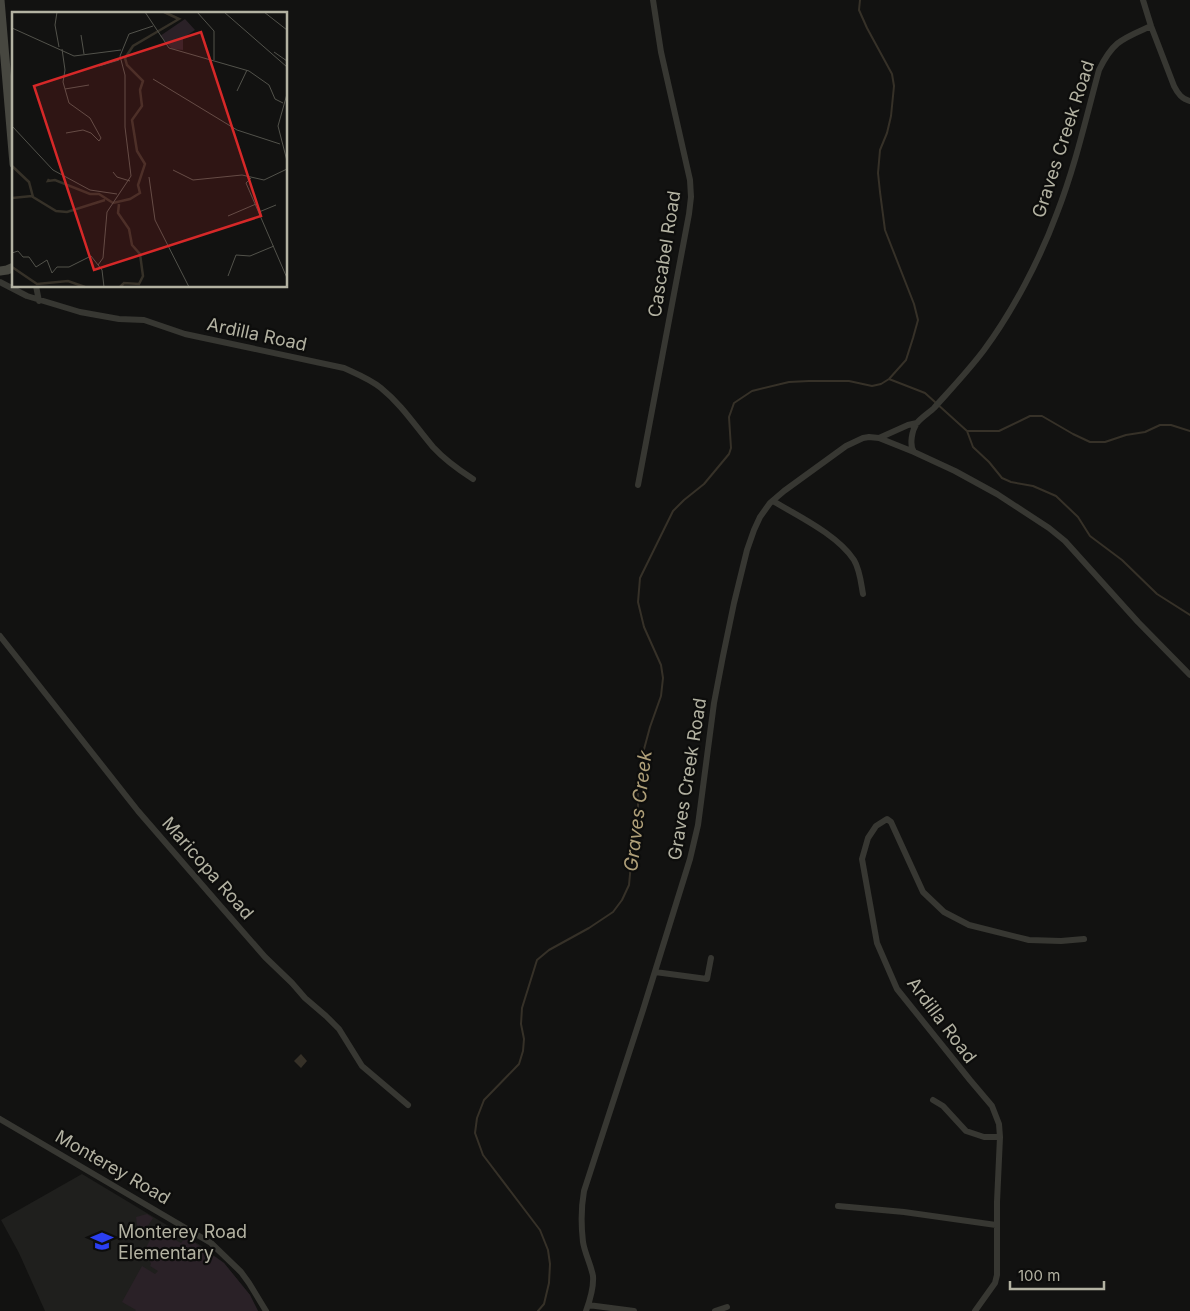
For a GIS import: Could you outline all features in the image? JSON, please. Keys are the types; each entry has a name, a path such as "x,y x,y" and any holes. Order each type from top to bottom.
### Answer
{"street":[{"path":"0,0 1,29 11,85 12,111"},
{"name":"Cascabel Road","path":"638,485 691,197 690,180 661,52 653,0"},
{"path":"1144,0 1151,26 1178,93 1183,99 1190,102"},
{"name":"Graves Creek Road","path":"587,1308 591,1298 593,1278 584,1244 581,1219 583,1199 686,876 698,825 714,703 734,603 747,550 760,517 770,503 784,491 846,446 862,438 878,438 908,425 917,424 945,396 984,350 1012,307 1057,214 1099,70 1108,52 1122,40 1151,26"},
{"path":"0,271 12,268"},
{"name":"Ardilla Road","path":"0,282 39,301 119,319 144,320 185,334 344,368 361,375 380,388 402,409 435,448 462,472 473,479"},
{"path":"36,288 39,301"},
{"path":"914,452 911,448 911,441 917,424"},
{"path":"878,438 955,471 997,494 1049,528 1065,541 1190,676"},
{"path":"773,501 825,532 845,549 854,560 863,594"},
{"name":"Maricopa Road","path":"0,636 138,811 265,957 338,1029 362,1066 408,1105"},
{"name":"Ardilla Road","path":"975,1311 995,1283 998,1275 996,1225 999,1124 992,1106 897,989 877,943 862,859 868,838 876,826 887,819 892,822 923,892 944,912 969,925 1029,940 1061,941 1084,939"},
{"path":"655,972 707,979 711,958"},
{"path":"933,1100 942,1106 966,1131 984,1137 1000,1137"},
{"name":"Monterey Road","path":"0,1119 212,1243 241,1272 266,1311"},
{"path":"838,1206 904,1212 996,1225"},
{"path":"715,1311 727,1307"},
{"path":"587,1308 634,1311"}],"shaded area":[{"path":"301,1054 307,1061 301,1068 294,1061"},
{"name":"Monterey Road Elementary","path":"82,1174 200,1245 224,1263 250,1295 258,1311 45,1311 19,1253 1,1220"},
{"path":"147,1214 153,1218 145,1230 137,1225 136,1217"},
{"path":"157,1232 181,1243 186,1237 224,1263 250,1295 258,1311 135,1311 122,1302 142,1266 155,1274 158,1271 150,1266 151,1264 145,1249 154,1233"}],"waterway":[{"name":"Graves Creek","path":"538,1311 544,1304 549,1283 550,1264 548,1250 540,1230 483,1155 475,1133 477,1118 484,1100 519,1064 524,1039 521,1024 522,1008 537,960 549,950 589,928 613,912 622,900 629,885 638,821 638,789 643,753 661,696 663,678 661,665 644,627 638,602 640,578 673,511 704,484 729,454 731,448 729,417 734,403 752,391 789,382 849,381 872,386 881,384 889,379 906,360 918,320 914,304 885,230 880,192 878,173 880,150 891,116 894,86 892,74 859,10 860,0"},
{"path":"889,379 925,393 967,431 973,447 1002,478 1011,482 1033,486 1056,496 1078,517 1090,536 1122,560 1157,594 1190,615"},
{"path":"967,431 999,431 1030,416 1042,416 1090,442 1105,442 1126,435 1145,432 1160,425 1171,425 1190,431"}],"place":[{"name":"Monterey Road Elementary","path":"102,1241"}]}
